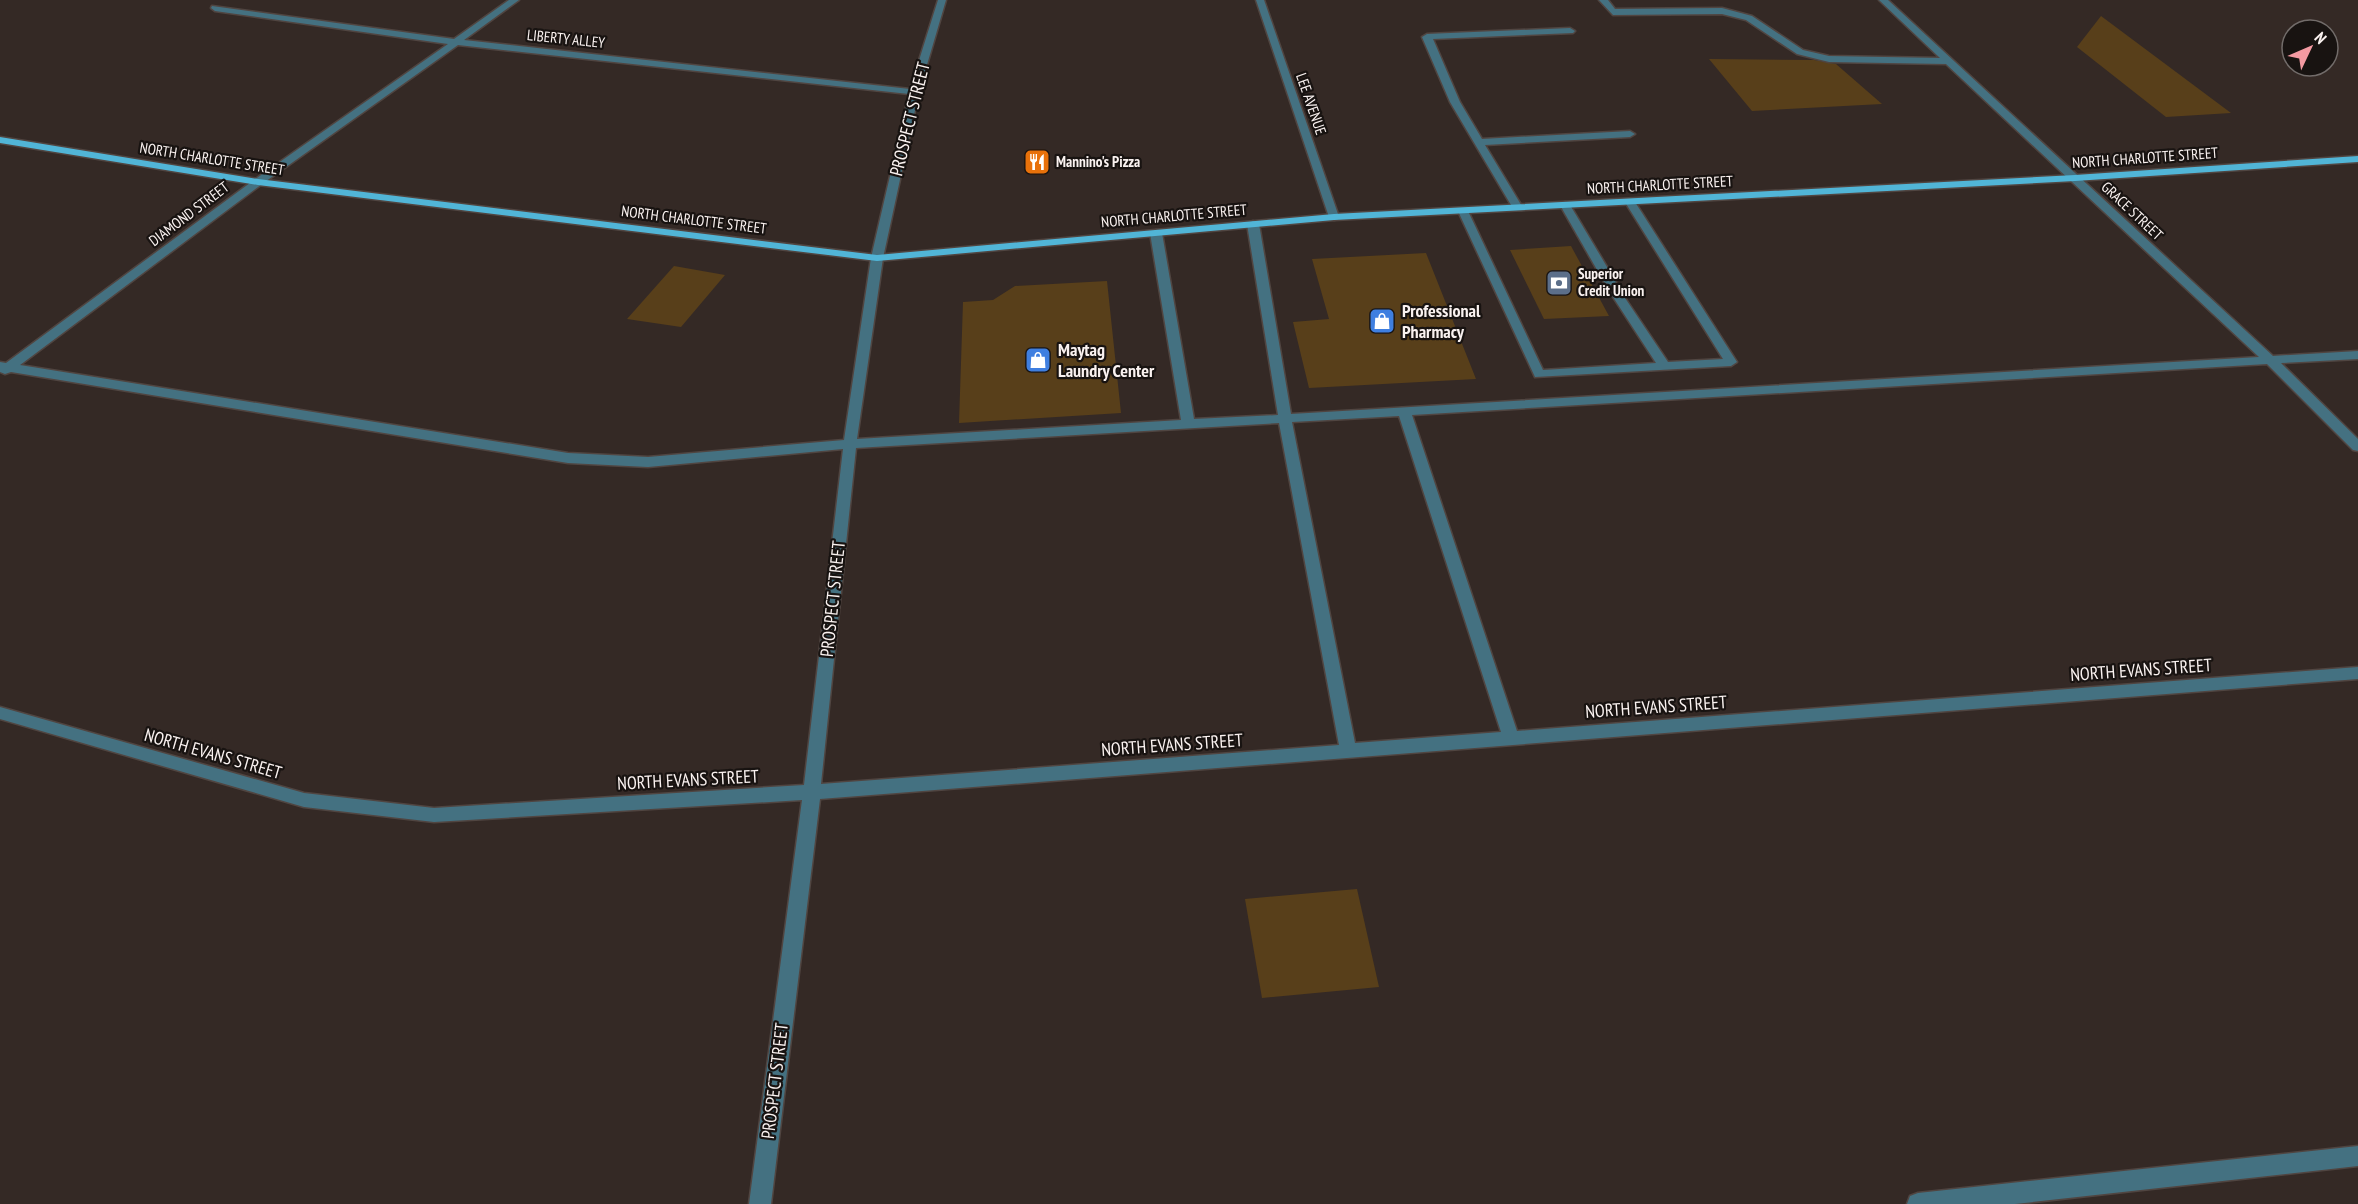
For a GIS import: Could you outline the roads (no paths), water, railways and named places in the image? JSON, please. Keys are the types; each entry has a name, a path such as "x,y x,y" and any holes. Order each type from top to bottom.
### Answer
{"main road":[{"name":"NORTH CHARLOTTE STREET","path":"0,140 258,182 877,258 1334,217 2075,178 2358,159"}],"street":[{"name":"DIAMOND STREET","path":"3,369 258,182 515,0"},
{"name":"PROSPECT STREET","path":"760,1204 812,792 850,444 877,258 914,92 942,0"},
{"name":"LEE AVENUE","path":"1260,0 1334,217"},
{"path":"1603,0 1613,12 1722,11 1734,13 1762,26 1800,52 1829,59 1949,61"},
{"name":"GRACE STREET","path":"1883,0 2271,362 2358,447"},
{"name":"LIBERTY ALLEY","path":"215,9 456,42 914,92"},
{"path":"1518,208 1455,102 1427,37 1570,31"},
{"path":"1479,142 1629,134"},
{"path":"1462,211 1539,374 1731,362 1630,202"},
{"path":"1565,205 1610,282"},
{"path":"1253,224 1285,419 1348,750"},
{"path":"1156,233 1188,424"},
{"path":"1617,294 1664,366"},
{"path":"3,369 568,458 648,462 850,444 2271,362 2358,355"},
{"path":"1404,412 1510,738"},
{"name":"NORTH EVANS STREET","path":"0,713 304,800 434,815 812,792 2358,673"},
{"path":"1918,1204 2358,1156"}],"place":[{"name":"Mannino's Pizza","path":"1037,162"},
{"name":"Superior Credit Union","path":"1559,283"},
{"name":"Professional Pharmacy","path":"1382,321"},
{"name":"Maytag Laundry Center","path":"1038,360"}]}
